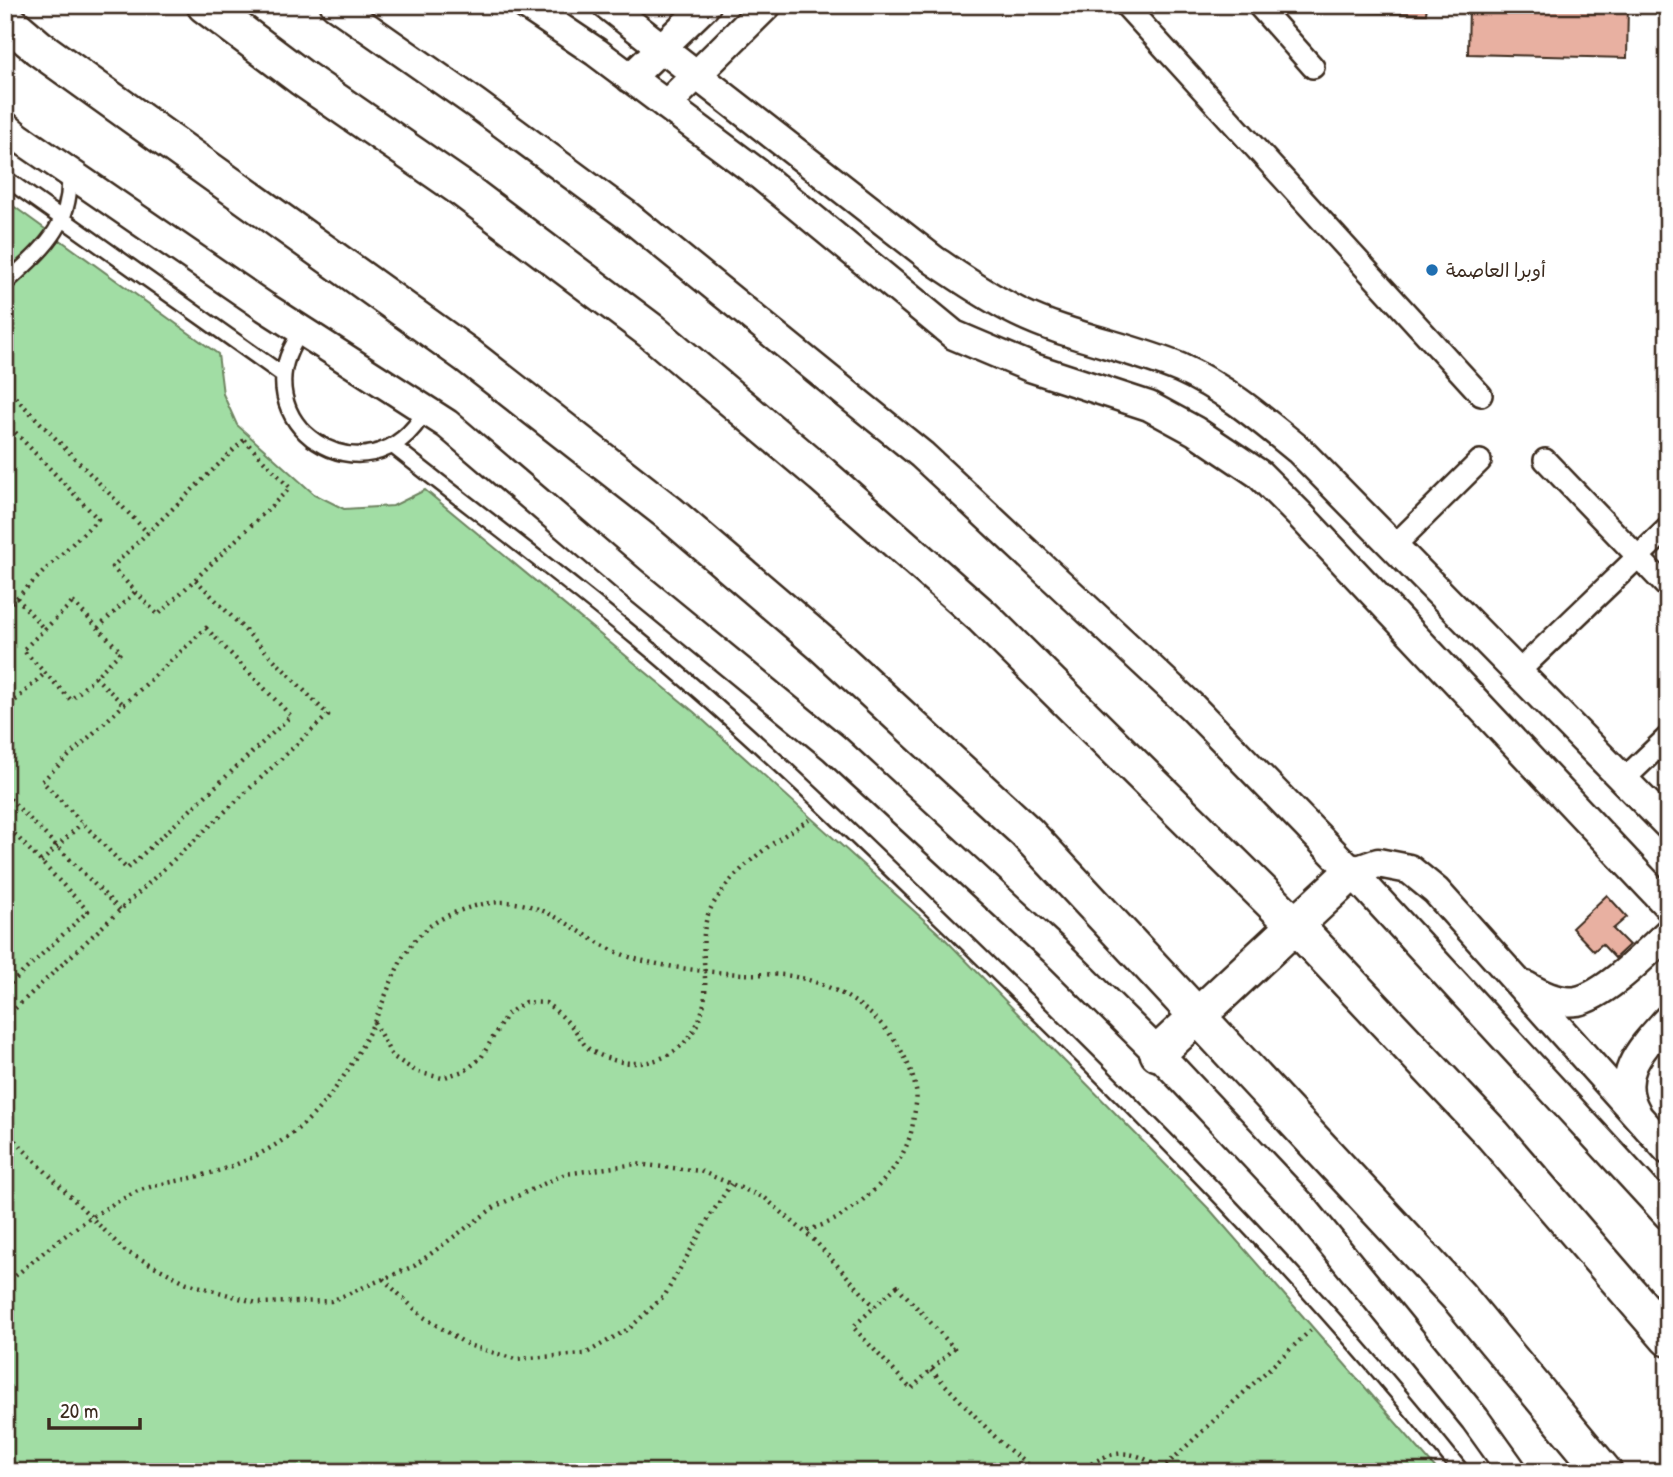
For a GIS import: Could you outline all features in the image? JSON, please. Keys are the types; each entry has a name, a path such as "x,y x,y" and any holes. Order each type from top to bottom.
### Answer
{"street":[{"path":"205,5 302,78 461,188 650,331 822,475 983,617 1295,925 1493,1135 1668,1338"},
{"path":"335,5 475,103 628,216 922,455 1192,706 1352,872 1668,1215"},
{"path":"526,5 666,104 771,183 954,335 1030,367 1149,406 1195,431 1259,474 1668,906"},
{"path":"607,5 935,261 979,289 1018,312 1181,369 1233,396 1299,450 1668,825"},
{"path":"630,78 706,5"},
{"path":"666,104 767,5"},
{"path":"1125,5 1480,395"},
{"path":"1258,5 1312,67"},
{"path":"5,19 39,48 467,355 668,513 822,644 1026,832 1459,1297 1604,1472"},
{"path":"5,126 302,331 447,424 633,583 834,748 1055,951 1158,1052 1300,1204 1475,1419 1513,1472"},
{"path":"1545,460 1668,588"},
{"path":"1394,546 1480,461"},
{"path":"1518,672 1668,527"},
{"path":"1624,779 1668,737"},
{"path":"1158,1052 1352,872 1378,863 1409,869 1436,891 1668,1150"},
{"path":"1512,976 1539,993 1557,1000 1575,1001 1593,995 1668,933"},
{"path":"1641,1121 1627,1090 1629,1073 1642,1048 1668,1020"}],"lane":[{"path":"5,284 48,243 63,220 71,188 69,171"},
{"path":"5,178 283,375"},
{"path":"302,331 292,344 283,375 283,391 287,407 304,434 317,443 339,453 378,453 393,446 412,431 425,411"},
{"path":"393,446 640,641 827,808 1142,1113 1214,1188 1327,1314 1462,1472"}],"path":[{"path":"5,404 14,396 148,533"},
{"path":"5,439 14,431 98,519 5,609"},
{"path":"244,440 290,488 158,615 112,567 148,533 244,440"},
{"path":"5,1018 328,715 195,579"},
{"path":"98,628 135,592"},
{"path":"16,598 45,629"},
{"path":"73,602 98,628 121,652 71,700 23,650 73,602"},
{"path":"206,628 291,716 127,869 42,780 124,705 206,628"},
{"path":"5,710 45,673"},
{"path":"95,677 124,705"},
{"path":"5,736 11,743 5,748"},
{"path":"5,794 120,910"},
{"path":"374,1022 392,1056 417,1072 442,1078 466,1070 481,1058 506,1015 525,1002 546,1003 573,1028 587,1047 615,1062 645,1063 672,1054 693,1034 704,1003 704,943 709,911 728,884 764,851 827,808"},
{"path":"41,862 82,823"},
{"path":"5,824 88,911 5,989"},
{"path":"5,1285 43,1252 139,1190 220,1171 263,1153 307,1121 345,1076 374,1022 409,944 435,921 477,905 519,902 548,911 586,936 632,958 680,969 794,976 831,987 866,1009 890,1033 906,1061 917,1093 911,1134 894,1167 875,1190 839,1218 804,1232"},
{"path":"5,1131 125,1251 187,1283 257,1303 331,1301 414,1266 496,1206 565,1174 636,1164 700,1171 765,1198 804,1232 875,1307"},
{"path":"383,1279 422,1316 468,1345 515,1359 585,1354 629,1328 665,1295 731,1184"},
{"path":"897,1286 954,1348 931,1370 911,1389 853,1327 897,1286"},
{"path":"1080,1472 1094,1460 1111,1454 1129,1453 1147,1459 1162,1471 1327,1314"},
{"path":"931,1370 1001,1443 1036,1472"}],"green space":[{"path":"5,200 218,354 223,394 237,425 314,494 344,509 393,506 425,490 694,712 944,938 1211,1211 1439,1472 5,1472"}],"building":[{"path":"1325,5 1427,5 1426,14 1325,11"},
{"path":"1469,5 1628,5 1627,58 1468,54"},
{"path":"1607,895 1627,917 1613,929 1629,945 1615,958 1602,944 1594,951 1572,928"}],"place":[{"name":"أوبرا العاصمة","path":"1432,270"}]}
